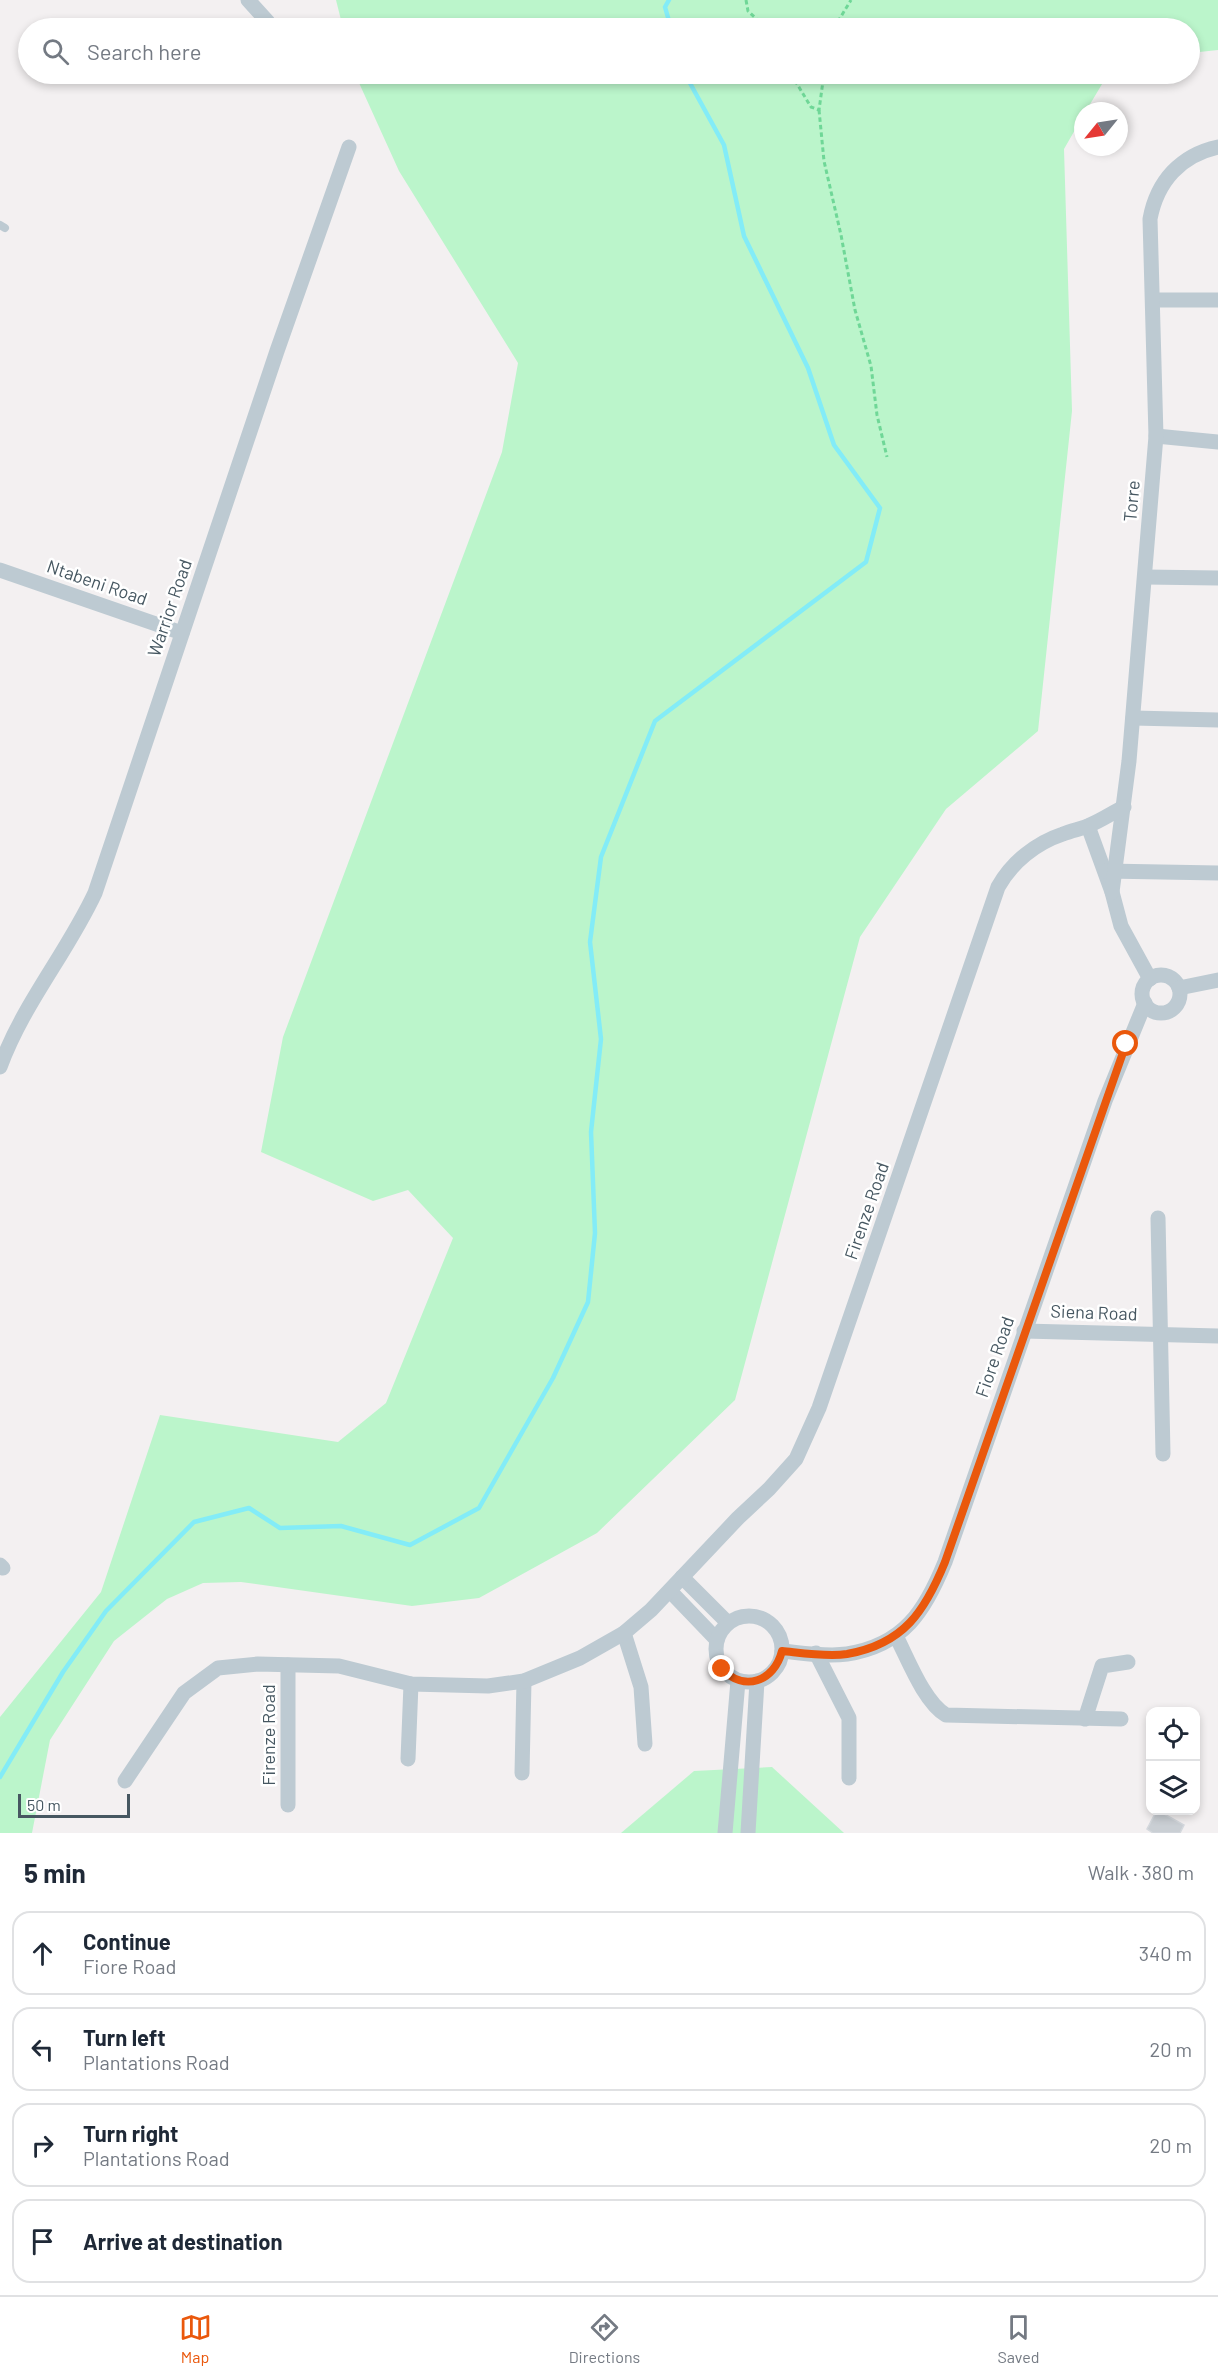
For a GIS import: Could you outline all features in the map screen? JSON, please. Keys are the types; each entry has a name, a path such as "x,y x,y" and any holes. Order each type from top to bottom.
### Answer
{"street":[{"path":"248,0 264,18"},
{"name":"Warrior Road","path":"0,1067 27,1008 95,893 349,147"},
{"name":"Torre","path":"1109,871 1124,807 1156,436 1153,300 1148,234 1156,198 1174,168 1201,150 1218,147"},
{"path":"1153,300 1218,300"},
{"path":"1156,436 1218,442"},
{"name":"Ntabeni Road","path":"0,570 182,633"},
{"path":"1145,577 1218,578"},
{"path":"1133,718 1218,720"},
{"name":"Firenze Road","path":"125,1781 184,1693 202,1677 218,1668 288,1665 339,1666 411,1684 488,1686 524,1680 572,1662 624,1633 670,1591 786,1472 796,1459 813,1424 998,887 1005,874 1025,854 1044,843 1060,834 1088,826 1124,807"},
{"path":"1088,826 1109,871 1125,937 1150,979 1166,976 1179,988"},
{"path":"1109,871 1218,873"},
{"name":"Fiore Road","path":"782,1651 846,1654 896,1636 920,1613 938,1580 1112,1082 1145,1003 1142,993 1150,979"},
{"path":"1179,988 1218,980"},
{"path":"1145,1003 1150,1010 1165,1013 1178,1003 1179,988"},
{"name":"Siena Road","path":"1158,1218 1163,1454"},
{"name":"Siena Road","path":"1024,1330 1218,1336"},
{"path":"682,1577 728,1623"},
{"path":"670,1591 717,1640"},
{"path":"748,1616 759,1617 776,1630 782,1651 774,1671 757,1682 738,1681 722,1669 715,1650 717,1640 728,1623 748,1616"},
{"path":"624,1633 641,1687 645,1744"},
{"path":"896,1636 929,1698 937,1710 946,1715 1121,1719"},
{"path":"816,1653 849,1719 849,1778"},
{"path":"1085,1719 1102,1666 1128,1662"},
{"name":"Firenze Road","path":"288,1665 288,1805"},
{"path":"522,1773 524,1680"},
{"path":"725,1833 738,1681"},
{"path":"748,1833 757,1682"},
{"path":"408,1759 411,1684"}],"path":[{"path":"746,0 748,11 755,18"},
{"path":"840,18 851,0"},
{"path":"797,84 811,107 819,110"},
{"path":"823,84 819,110 824,161 842,235 855,309 872,366 877,415 887,457"}],"green space":[{"path":"336,0 1218,0 1218,50 1200,52 1200,18 340,18"},
{"path":"360,84 1102,84 1091,102 1074,102 1074,132 1064,149 1072,411 1038,731 946,809 860,937 735,1400 597,1533 479,1598 412,1606 241,1582 203,1583 167,1599 114,1641 50,1740 32,1833 0,1833 0,1717 101,1592 160,1415 338,1442 386,1403 453,1238 408,1190 373,1201 261,1152 283,1037 502,452 518,363 399,171"},
{"path":"772,1767 844,1833 621,1833 694,1771"}],"building":[{"path":"1154,1815 1166,1815 1184,1825 1180,1833 1153,1833 1147,1829"}],"waterway":[{"path":"668,18 665,7 669,0"},
{"path":"0,1777 63,1672 106,1611 194,1522 249,1508 280,1528 341,1526 410,1545 479,1508 553,1378 588,1302 595,1233 591,1132 601,1039 590,942 601,857 655,721 866,562 880,508 834,445 808,368 744,236 724,145 690,84"}],"route":[{"path":"722,1669 738,1681 757,1682 774,1671 780,1662 782,1651 846,1654 896,1636 908,1628 920,1613 945,1562 1024,1330 1126,1044"}]}
